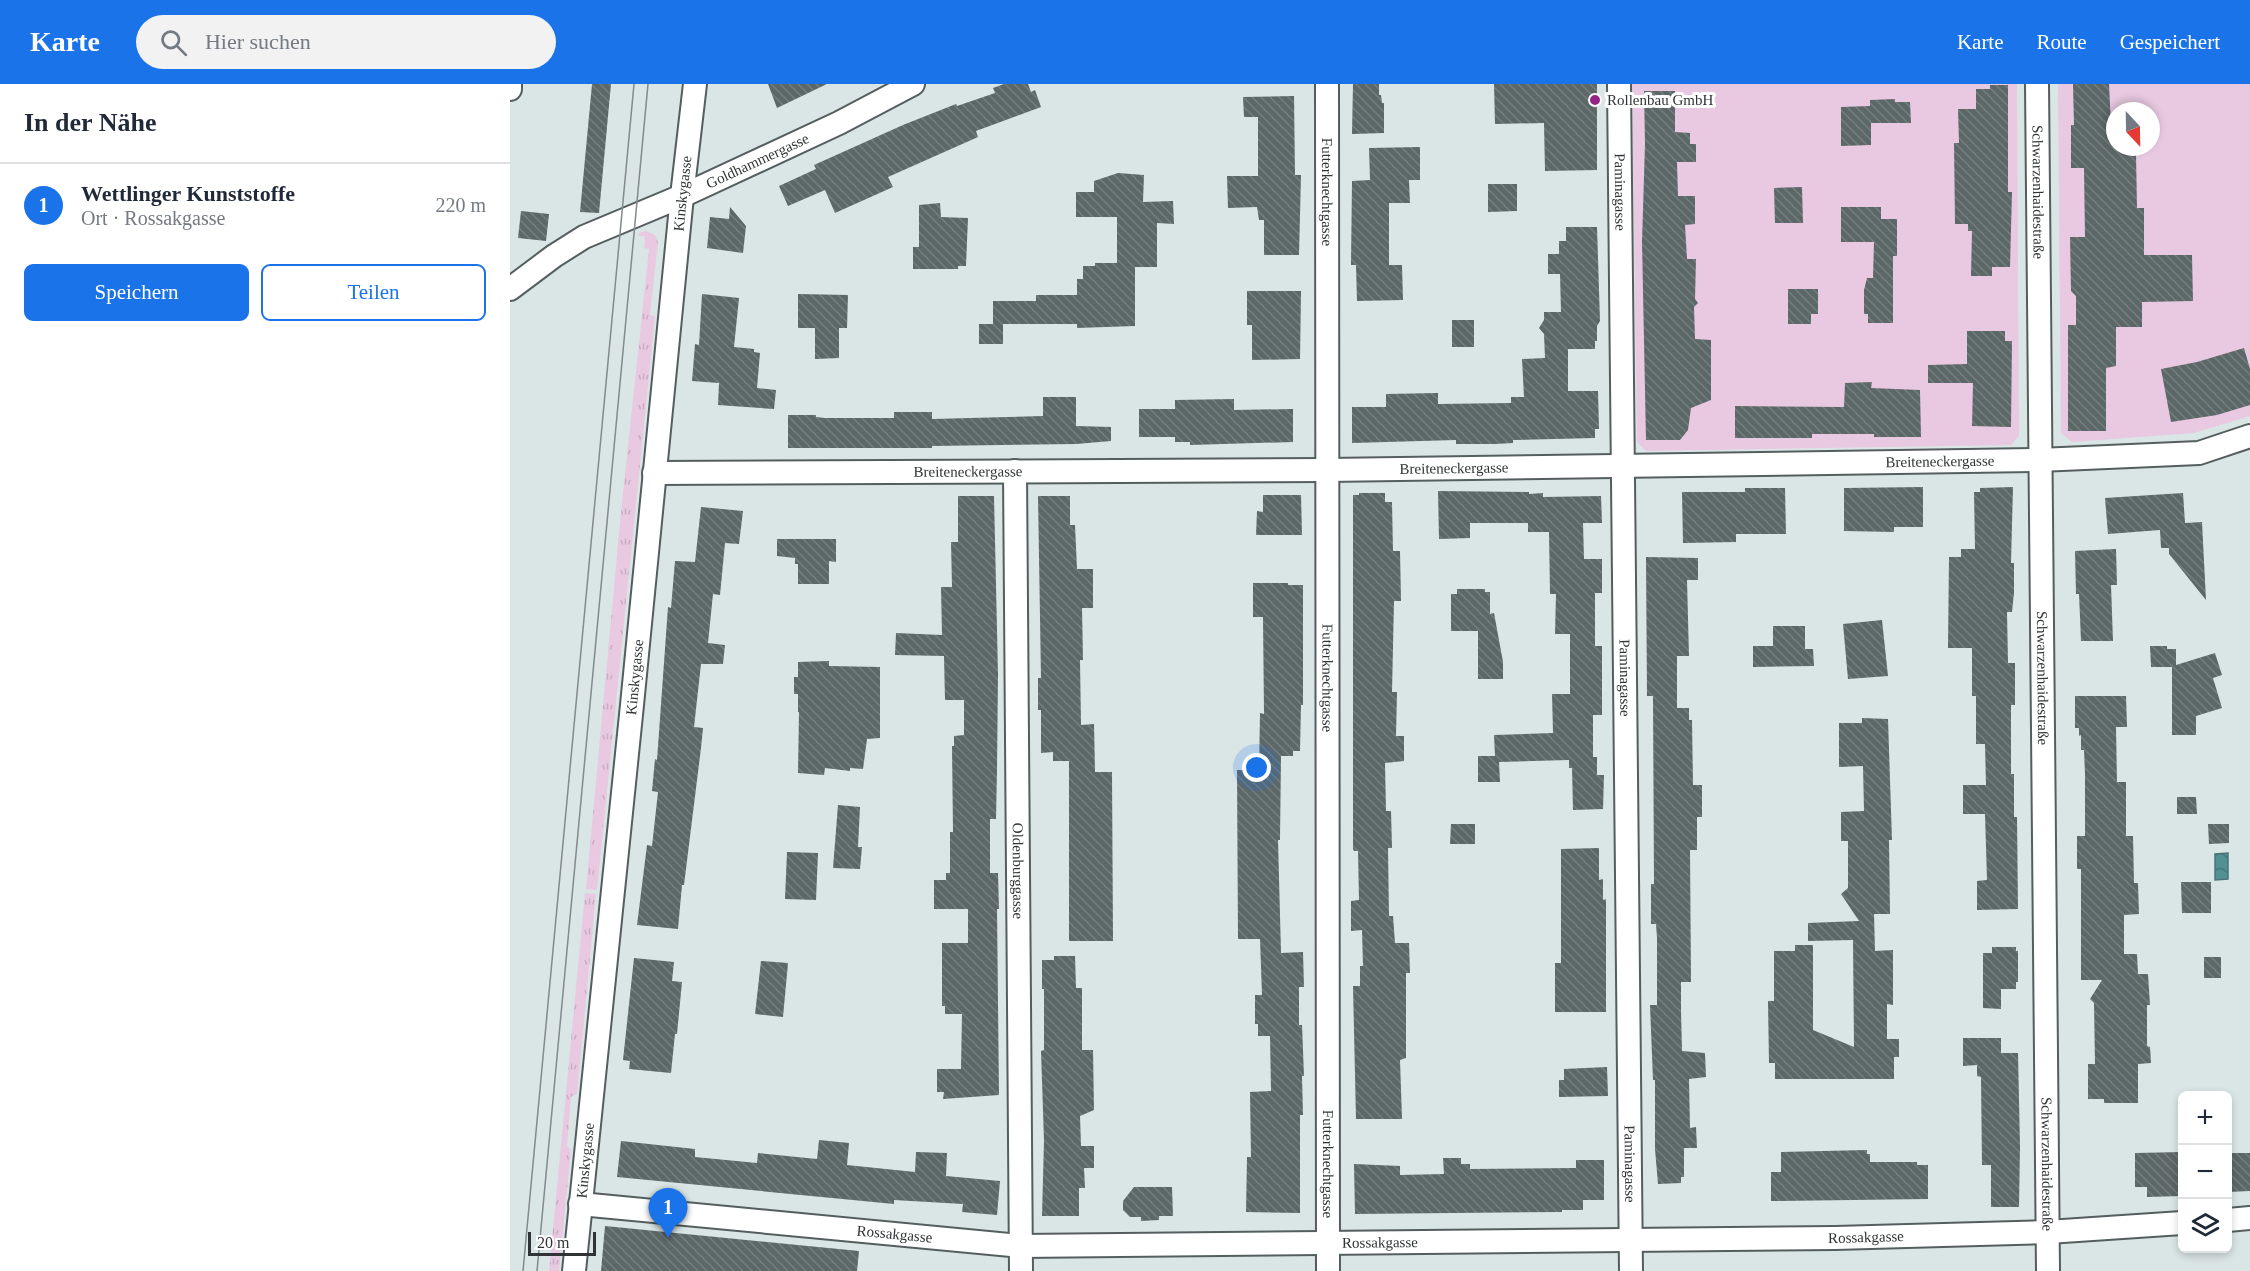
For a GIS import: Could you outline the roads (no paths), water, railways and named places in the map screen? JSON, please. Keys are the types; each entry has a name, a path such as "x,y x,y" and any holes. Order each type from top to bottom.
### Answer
{"street":[{"path":"510,84 510,89"},
{"name":"Kinskygasse","path":"574,1271 695,84"},
{"name":"Goldhammergasse","path":"510,289 584,237 682,196 839,123 913,84"},
{"name":"Futterknechtgasse","path":"1327,84 1328,1271"},
{"name":"Paminagasse","path":"1619,84 1631,1271"},
{"name":"Schwarzenhaidestraße","path":"2037,84 2048,1271"},
{"name":"Breiteneckergasse","path":"654,473 1327,470 2039,460 2199,453 2250,436"},
{"name":"Oldenburggasse","path":"1015,471 1021,1271"},
{"name":"Rossakgasse","path":"580,1204 1020,1246 1835,1238 2048,1232 2178,1223"},
{"path":"2232,1220 2250,1218"}],"water":[{"path":"2228,853 2228,879 2215,880 2215,854"}],"tram line":[{"path":"523,1271 634,84"},
{"path":"537,1271 648,84"}],"place":[{"name":"Rollenbau GmbH","path":"1595,100"},
{"name":"Wettlinger Kunststoffe","path":"668,1238"}]}
